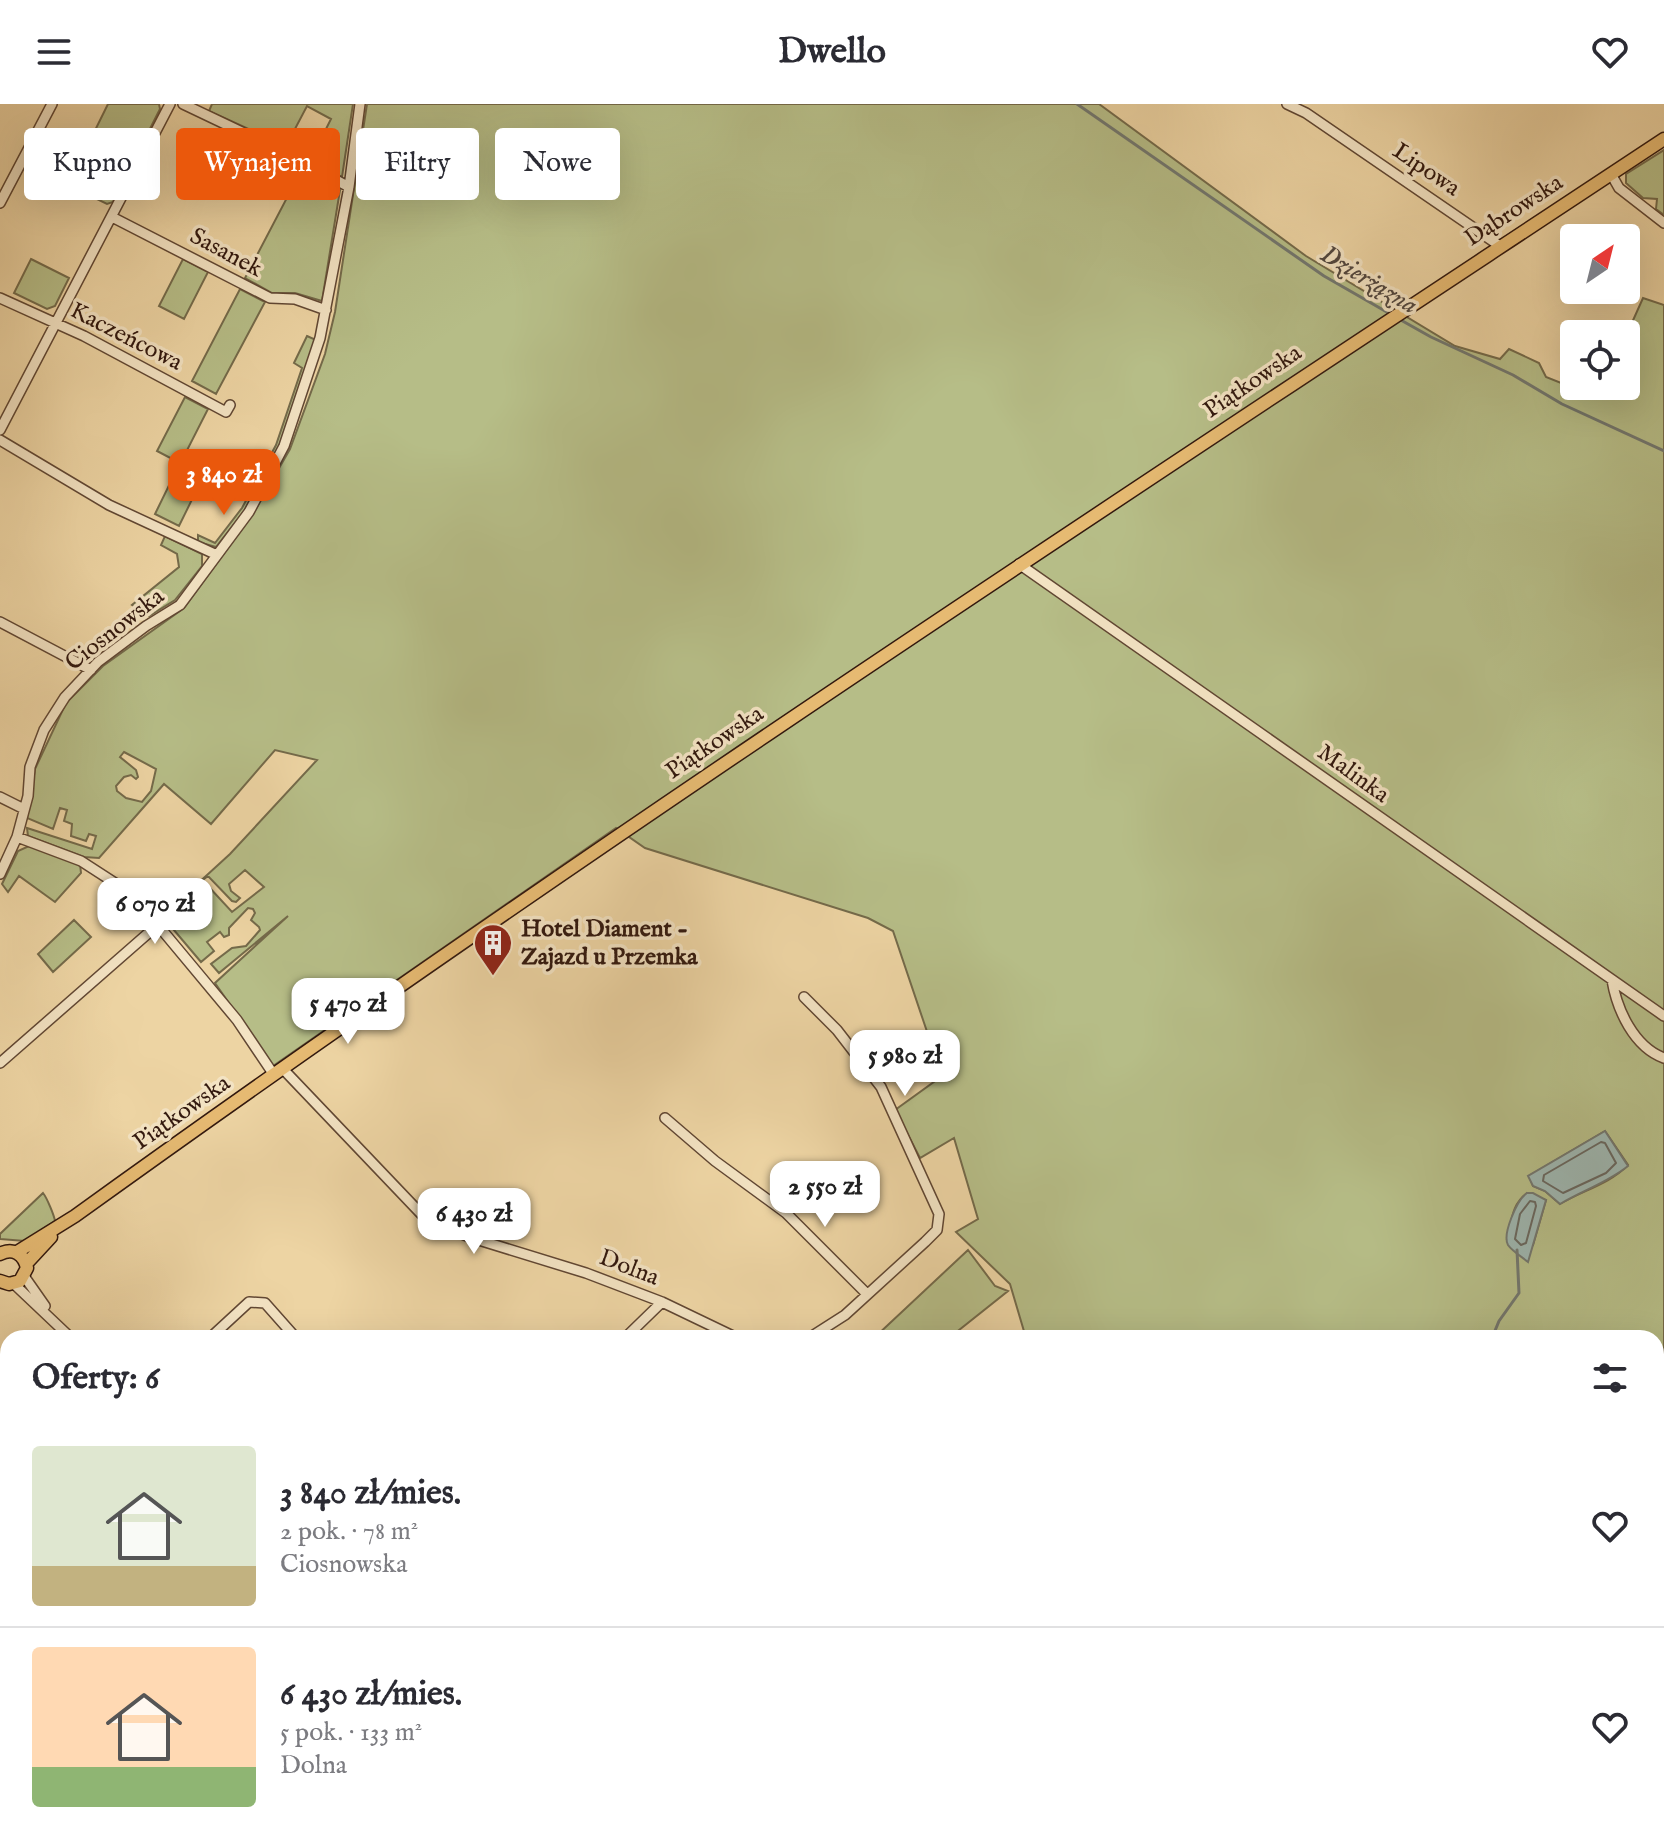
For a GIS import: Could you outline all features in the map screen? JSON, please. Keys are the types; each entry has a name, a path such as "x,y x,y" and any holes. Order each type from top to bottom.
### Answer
{"main road":[{"name":"Dąbrowska","path":"1389,319 1664,139"},
{"name":"Piątkowska","path":"11,1279 36,1251 75,1216 278,1072 610,841 1019,564 1389,319"},
{"name":"Piątkowska","path":"6,1251 75,1216"},
{"path":"6,1251 11,1279"}],"street":[{"path":"0,203 52,104"},
{"path":"0,430 170,104"},
{"path":"183,104 349,187"},
{"name":"Ciosnowska","path":"0,874 17,837 30,767 44,730 65,697 91,670 146,626 180,605 249,512 284,446 316,355 326,310 349,187 360,104"},
{"name":"Lipowa","path":"1287,104 1370,155 1500,246"},
{"path":"1611,174 1619,188 1664,223"},
{"name":"Sasanek","path":"112,217 270,298 295,299 326,310"},
{"name":"Kaczeńcowa","path":"0,298 57,324 226,412 230,405"},
{"path":"0,440 101,501 217,555"},
{"name":"Malinka","path":"1019,564 1664,1016"},
{"path":"0,622 91,670"},
{"path":"0,797 24,809"},
{"name":"Dolna","path":"17,837 81,861 104,873 132,894 278,1072 426,1219 469,1237 586,1273 662,1302 720,1330"},
{"path":"0,1063 193,894"},
{"path":"1612,980 1614,994 1631,1032 1653,1054 1664,1058"},
{"path":"804,997 837,1030 881,1087 939,1214 937,1230 845,1315 822,1330"},
{"path":"665,1118 715,1161 786,1213 866,1293"},
{"path":"11,1279 64,1330"},
{"path":"219,1330 249,1302 265,1303 289,1330"},
{"path":"633,1330 662,1302"}],"green space":[{"path":"108,104 159,104 160,109 150,128 96,128"},
{"path":"212,104 353,104 342,177 340,128 326,128 331,119 307,106 295,128 246,128 209,111"},
{"path":"367,104 1099,104 1306,256 1455,346 1500,359 1509,349 1539,363 1546,377 1560,383 1560,400 1640,400 1640,320 1633,320 1643,298 1664,305 1664,1330 1024,1330 1010,1284 956,1232 978,1219 954,1138 920,1158 895,1110 942,1076 893,931 868,918 645,848 616,828 273,1066 215,983 288,916 219,973 211,964 232,948 246,946 260,930 251,920 255,913 253,909 248,908 229,928 229,935 224,937 220,932 207,942 214,951 201,962 168,923 208,886 232,912 264,887 245,870 229,884 231,891 240,898 236,902 208,876 195,886 230,854 317,760 275,750 211,824 164,784 99,858 84,857 28,836 27,828 92,849 96,836 89,834 86,841 71,836 72,824 64,821 67,810 60,808 53,829 27,818 35,769 66,703 103,666 184,608 252,515 290,449 325,354 335,312 356,176 356,200 479,200 479,128 363,128","holes":["124,752 156,769 151,791 142,802 126,798 117,791 116,786 124,777 138,777 136,770 120,757","1605,1131 1628,1165 1604,1182 1560,1204 1545,1191 1533,1186 1529,1176","1527,1193 1546,1200 1533,1245 1507,1239 1513,1214 1522,1198"]},
{"path":"1664,150 1664,215 1656,209 1657,199 1643,198 1626,183 1626,174"},
{"path":"286,200 338,200 322,301 295,293 272,293 245,278"},
{"path":"31,259 69,278 55,306 47,309 14,293"},
{"path":"183,259 208,272 184,319 159,306"},
{"path":"240,289 265,302 216,394 192,381"},
{"path":"307,336 316,340 280,445 245,510 216,547 198,542 198,535 215,543 242,508 276,445 302,368 294,363"},
{"path":"185,397 208,409 181,462 204,475 179,526 155,514 180,463 157,451"},
{"path":"165,536 202,554 202,566 175,600 149,616 132,605 179,567 177,554 161,545"},
{"path":"29,846 80,864 81,873 55,902 19,876 8,892 2,884 18,851"},
{"path":"74,920 91,937 53,972 38,954"},
{"path":"43,1193 55,1221 25,1241 0,1239 0,1234"},
{"path":"968,1250 995,1286 1008,1291 959,1330 883,1330"}],"water":[{"path":"1605,1131 1628,1166 1560,1204 1545,1191 1533,1186 1528,1176"},
{"path":"1527,1193 1546,1200 1528,1262 1508,1245 1507,1240 1512,1218"}],"waterway":[{"name":"Dzierżązna","path":"1077,104 1324,276 1392,315"},
{"name":"Dzierżązna","path":"1399,319 1513,375 1562,404 1664,451"},
{"name":"Malinka","path":"1495,1330 1519,1293 1517,1250"}],"place":[{"name":"Hotel Diament - Zajazd u Przemka","path":"493,977"}]}
